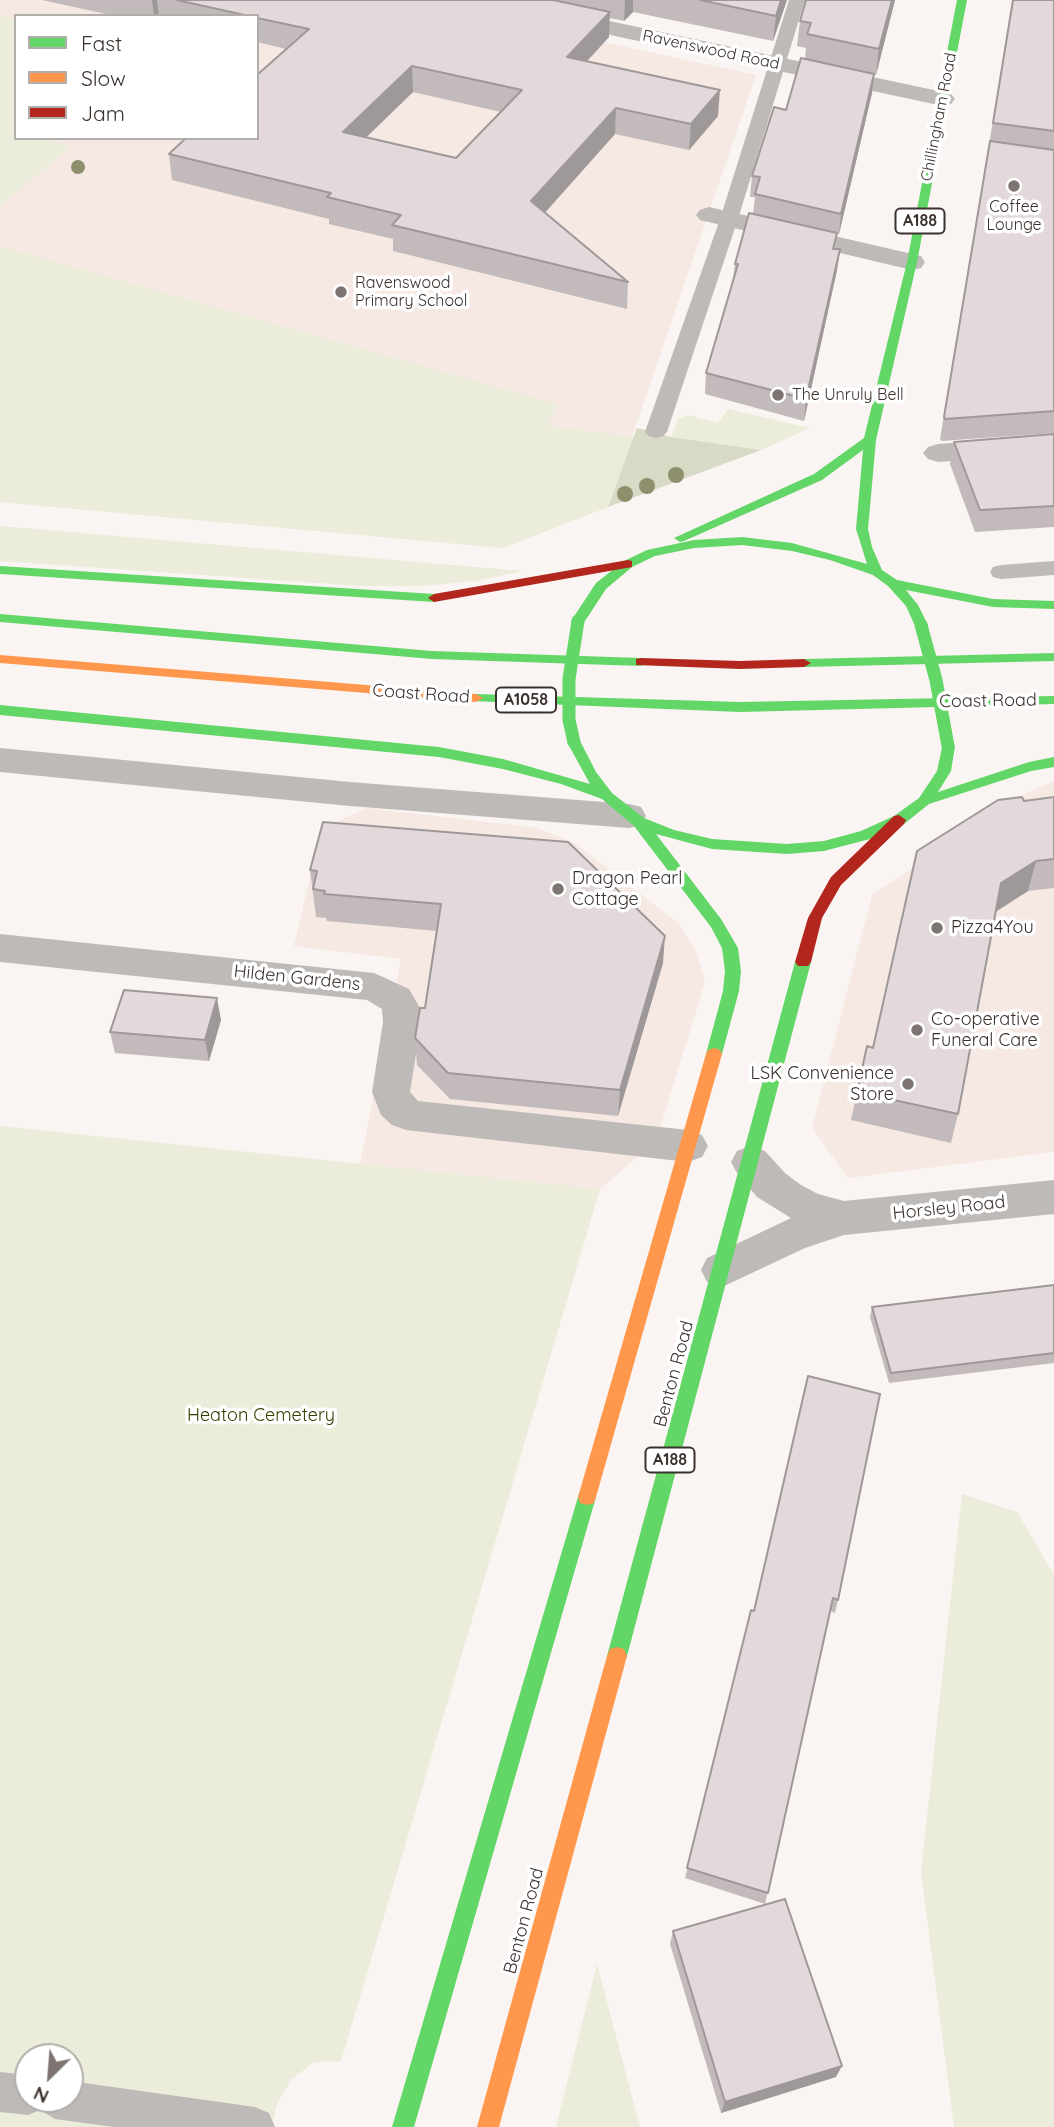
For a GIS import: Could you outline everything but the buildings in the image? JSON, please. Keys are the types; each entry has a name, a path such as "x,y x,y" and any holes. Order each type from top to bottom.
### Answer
{"main road":[{"name":"Chillingham Road","path":"877,572 866,547 862,529 870,440 912,262 962,0"},
{"path":"403,2127 731,991 733,971 730,948 716,923 625,811 590,774 574,742 569,720 569,680 578,621 601,586 628,564 818,477 870,440"},
{"path":"0,710 439,751 565,780 670,834 712,844 787,849 824,846 865,835 899,820 924,801 944,771 948,747 936,680 921,625 912,605 893,583 877,572 834,557 742,541 694,544 651,552"},
{"path":"0,570 441,598 628,564"},
{"path":"893,583 993,603 1054,605"},
{"path":"0,618 445,655 740,665 1054,657"},
{"name":"Coast Road","path":"0,659 434,696 740,707 1054,700"},
{"path":"924,801 1029,767 1054,762"},
{"name":"Benton Road","path":"488,2127 722,1270 815,918 836,881 899,820"}],"street":[{"name":"Ravenswood Road","path":"479,0 943,99"},
{"path":"719,217 912,262"},
{"path":"938,453 1054,444"},
{"path":"0,760 350,794 625,811"},
{"name":"Hilden Gardens","path":"0,948 374,987 396,999 401,1008 402,1022 391,1092 395,1104 406,1114 688,1146"},
{"name":"Horsley Road","path":"751,1162 771,1185 787,1198 808,1208 845,1219"},
{"name":"Horsley Road","path":"722,1270 792,1235 845,1219 1054,1197"}],"lane":[{"path":"656,432 719,217 777,64 797,0"},
{"path":"1001,572 1054,568"},
{"path":"84,2103 255,2127"}],"shaded area":[{"name":"Ravenswood Primary School","path":"0,0 410,0 756,75 608,507 503,548 0,502"},
{"path":"1054,781 1054,1152 848,1178 812,1128 872,895 1026,793"},
{"path":"367,808 538,828 576,844 678,923 696,951 705,982 656,1141 600,1189 360,1164 401,959 294,946 321,829"}],"green space":[{"path":"0,16 14,20 14,140 47,140 72,146 0,206"},
{"path":"0,246 557,404 548,426 634,437 608,507 503,548 0,502"},
{"path":"728,409 810,428 761,450 671,437 678,419 687,415 718,423"},
{"path":"637,428 671,437 761,450 608,507"},
{"path":"0,526 522,571 476,581 420,586 362,586 0,561"},
{"name":"Heaton Cemetery","path":"0,1126 600,1189 341,2061 314,2062 292,2079 278,2102 271,2127 0,2127"},
{"path":"962,1494 1017,1512 1054,1575 1054,2127 954,2127 921,1872"},
{"path":"597,1964 640,2127 556,2127"}],"traffic: fast":[{"path":"877,572 866,547 862,529 870,440 912,262 962,0"},
{"path":"680,538 818,477 870,440"},
{"path":"578,621 601,586 628,564 651,553 694,544 742,541 792,547 834,557 877,572 893,583 912,605 921,625"},
{"path":"0,570 434,598"},
{"path":"893,583 993,603 1054,605"},
{"path":"0,618 432,655 641,662"},
{"path":"574,742 569,720 569,679 578,621"},
{"path":"921,625 936,680 948,746"},
{"path":"804,663 1054,657"},
{"path":"476,698 740,707 1054,700"},
{"path":"0,710 439,752 503,764 565,780 607,796"},
{"path":"574,742 590,774 607,796 639,822 671,834 712,844 787,849 824,846 865,835 899,820 924,801 944,771 948,746"},
{"path":"924,801 1029,767 1054,762"},
{"path":"639,822 716,923 730,948 733,971 731,991 714,1054"},
{"path":"617,1656 803,962"},
{"path":"403,2127 587,1497"}],"traffic: slow":[{"path":"0,659 476,698"},
{"path":"587,1497 714,1054"},
{"path":"488,2127 617,1656"}],"traffic: jam":[{"path":"434,598 628,564"},
{"path":"641,662 740,665 804,663"},
{"path":"803,962 815,918 836,881 899,820"}],"place":[{"name":"Coffee Lounge","path":"1014,186"},
{"name":"Ravenswood Primary School","path":"341,292"},
{"name":"The Unruly Bell","path":"778,395"},
{"name":"Dragon Pearl Cottage","path":"558,889"},
{"name":"Pizza4You","path":"937,928"},
{"name":"Co-operative Funeral Care","path":"917,1030"},
{"name":"LSK Convenience Store","path":"908,1084"}]}
